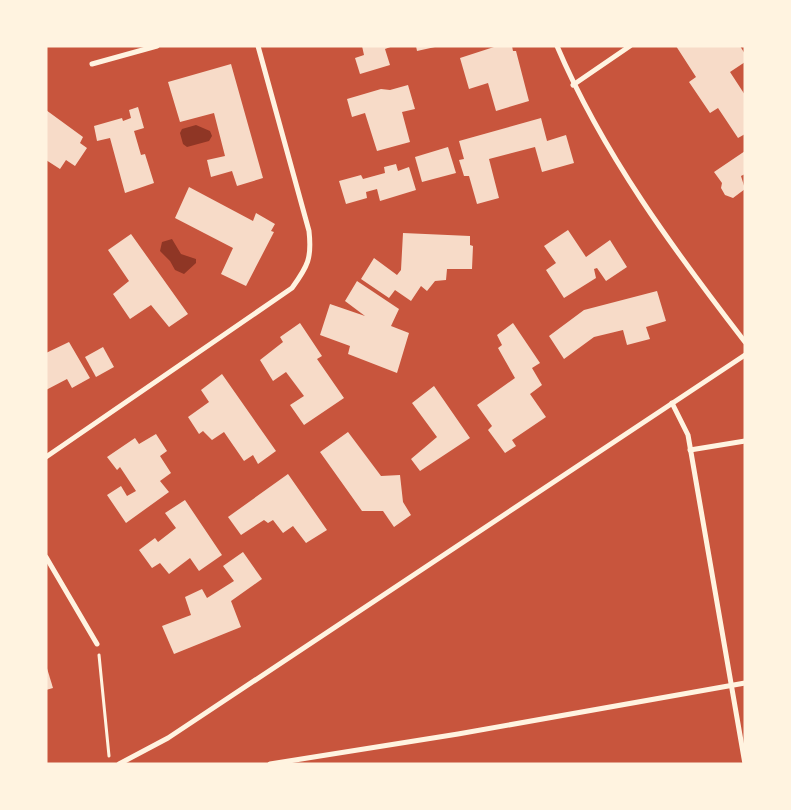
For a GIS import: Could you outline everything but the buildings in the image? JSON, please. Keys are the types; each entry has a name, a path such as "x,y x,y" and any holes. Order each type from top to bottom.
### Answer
{"street":[{"path":"92,64 157,46"},
{"path":"46,457 292,288 303,273 311,252 309,230 258,46"},
{"path":"557,46 573,85 598,132 689,270 745,342"},
{"path":"573,85 630,46"},
{"path":"119,764 168,738 745,355"},
{"path":"672,403 683,423 690,450 745,764"},
{"path":"690,450 745,441"},
{"path":"46,557 97,644"},
{"path":"270,764 745,684"}],"path":[{"path":"97,644 110,751 107,764"}],"shaded area":[{"path":"196,125 210,131 212,136 209,141 187,147 183,144 180,133 182,129"},
{"path":"172,239 181,254 196,259 196,263 184,274 175,270 170,261 160,251 162,242"}]}
